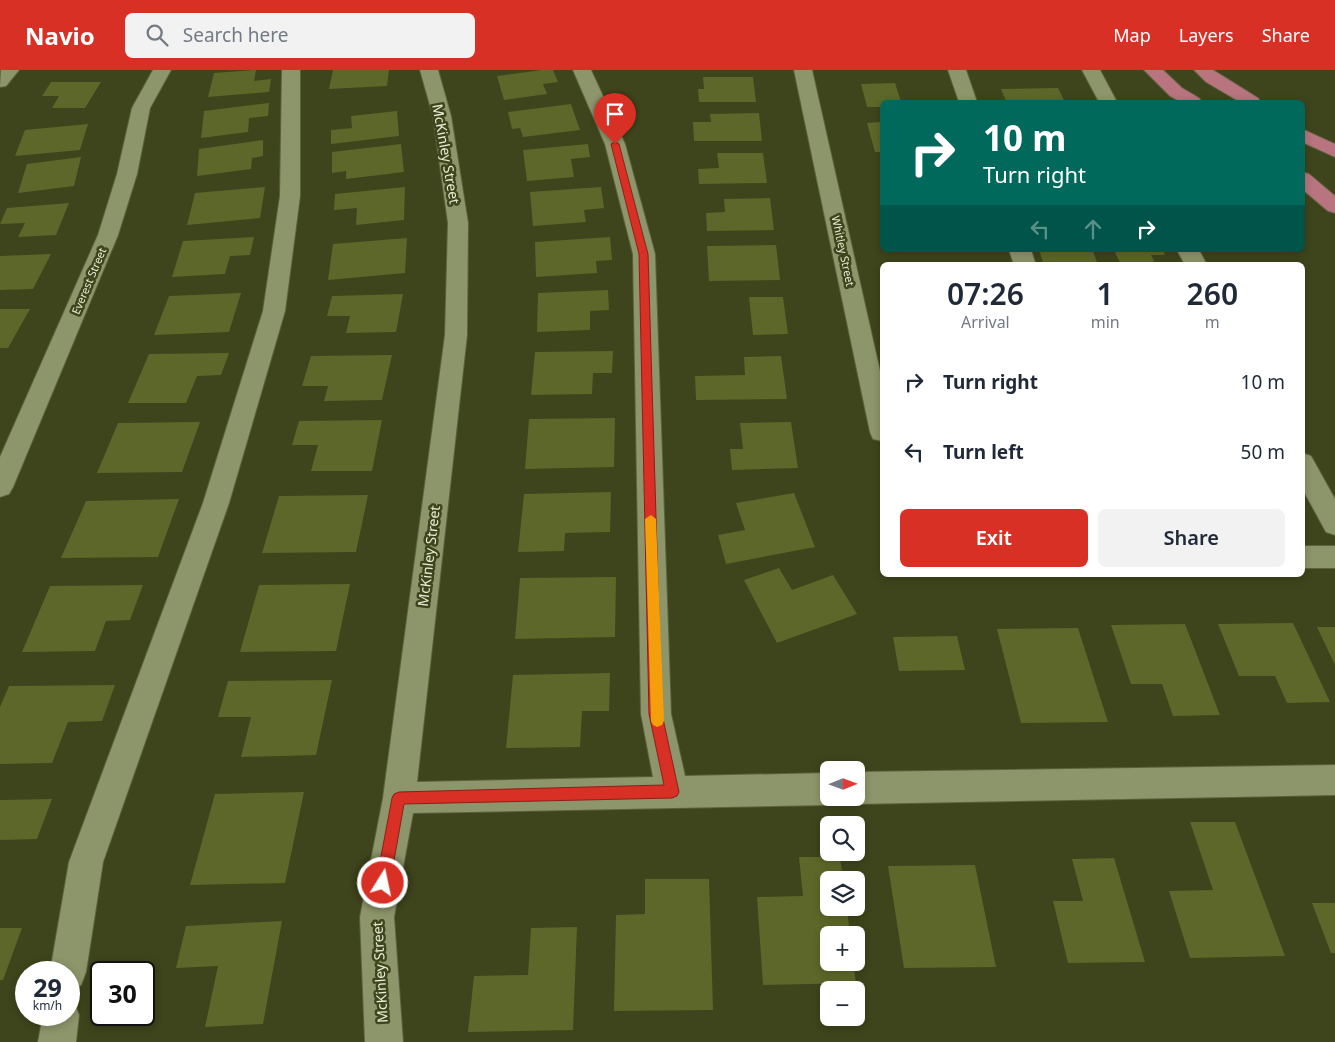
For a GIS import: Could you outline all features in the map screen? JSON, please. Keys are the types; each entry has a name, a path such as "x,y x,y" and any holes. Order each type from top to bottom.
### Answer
{"main road":[{"path":"1153,70 1176,92 1190,100"},
{"path":"1204,70 1212,78 1249,100"},
{"path":"1305,128 1335,139"},
{"path":"1305,136 1335,151"},
{"path":"1305,168 1335,181"},
{"path":"1305,181 1335,207"}],"street":[{"path":"0,82 10,70"},
{"name":"Everest Street","path":"0,487 108,235 127,174 142,108 162,70"},
{"path":"70,961 86,862 216,502 274,311 290,196 291,70"},
{"name":"McKinley Street","path":"384,1042 376,916 399,798 456,335 458,224 442,116 429,70"},
{"path":"582,70 615,144 644,254 656,714 672,792"},
{"name":"Whitley Street","path":"803,70 880,423"},
{"path":"957,70 967,100"},
{"path":"1091,70 1107,100"},
{"path":"1305,469 1335,524"},
{"path":"1305,557 1335,557"},
{"path":"865,788 1335,780"},
{"path":"399,798 820,789"},
{"path":"57,1042 60,1026"}],"building":[{"path":"256,70 254,81 271,79 269,92 208,97 214,73"},
{"path":"333,70 389,70 387,86 329,89"},
{"path":"553,70 558,82 543,84 547,94 504,100 497,76"},
{"path":"703,77 753,77 756,102 699,102 698,89 704,89"},
{"path":"51,82 101,82 85,108 52,108 59,96 42,96"},
{"path":"895,83 900,100 880,100 880,107 867,107 861,84"},
{"path":"1058,88 1064,100 1006,100 1001,89"},
{"path":"269,103 268,116 249,118 248,132 201,138 204,111"},
{"path":"571,104 580,130 523,137 520,128 512,129 508,112"},
{"path":"397,111 399,136 331,144 331,130 352,128 351,116"},
{"path":"759,113 762,141 694,141 693,122 711,122 710,114"},
{"path":"880,122 880,152 875,152 867,123"},
{"path":"88,124 80,150 15,156 25,130"},
{"path":"263,140 263,156 252,158 251,169 197,176 199,149"},
{"path":"401,144 404,172 346,179 346,171 332,173 332,152"},
{"path":"588,144 590,157 571,159 574,177 527,181 523,150"},
{"path":"717,153 763,153 767,183 699,184 698,169 719,168"},
{"path":"81,157 74,186 18,193 27,164"},
{"path":"265,187 260,218 187,225 195,193"},
{"path":"405,187 404,220 356,225 357,208 334,210 335,194"},
{"path":"601,187 604,208 584,210 586,222 533,226 530,192"},
{"path":"770,198 774,230 707,231 706,213 725,212 724,199"},
{"path":"69,203 56,235 18,237 25,223 0,224 7,208"},
{"path":"254,237 250,255 230,256 225,274 172,277 183,241"},
{"path":"610,237 612,260 596,261 597,273 536,277 535,242"},
{"path":"407,238 405,273 328,280 333,244"},
{"path":"776,245 780,280 709,281 707,246"},
{"path":"1040,252 1093,252 1097,262 1043,262"},
{"path":"1115,252 1164,252 1165,255 1151,255 1154,262 1120,262"},
{"path":"51,254 33,289 0,290 0,256"},
{"path":"608,290 609,310 590,311 590,330 537,332 538,293"},
{"path":"241,293 229,332 154,335 169,296"},
{"path":"403,294 396,332 346,333 350,316 327,316 332,296"},
{"path":"749,297 783,297 788,334 753,335"},
{"path":"0,309 30,309 8,348 0,348"},
{"path":"613,351 612,373 593,373 592,394 531,395 535,352"},
{"path":"229,353 221,375 197,376 186,403 128,403 149,354"},
{"path":"392,355 382,400 324,401 328,386 302,386 311,356"},
{"path":"781,356 787,399 696,400 695,376 745,375 744,357"},
{"path":"615,418 614,467 525,469 529,419"},
{"path":"382,420 372,471 311,471 318,445 292,445 299,421"},
{"path":"200,422 182,472 97,473 118,423"},
{"path":"791,422 798,468 732,470 730,449 743,449 740,423"},
{"path":"611,492 610,532 565,533 564,551 518,552 524,494"},
{"path":"794,493 815,547 726,564 718,535 745,530 736,503"},
{"path":"368,495 356,552 262,553 279,496"},
{"path":"179,499 158,557 61,558 86,501"},
{"path":"779,568 792,590 833,575 857,614 777,643 744,580"},
{"path":"616,577 615,637 515,639 520,578"},
{"path":"350,584 336,651 240,652 259,585"},
{"path":"143,585 130,620 106,621 95,651 22,652 50,586"},
{"path":"1293,623 1330,702 1287,703 1275,676 1239,676 1218,624"},
{"path":"1185,624 1220,715 1173,716 1162,684 1131,684 1111,625"},
{"path":"1317,627 1335,627 1335,665"},
{"path":"1078,628 1108,722 1021,723 997,629"},
{"path":"957,636 965,670 899,671 893,637"},
{"path":"610,673 609,711 582,711 580,747 506,748 513,675"},
{"path":"332,680 316,755 241,757 251,717 218,717 228,681"},
{"path":"115,685 102,721 68,722 52,763 0,764 0,707 9,686"},
{"path":"304,792 285,883 190,885 215,794"},
{"path":"52,799 37,839 0,840 0,800"},
{"path":"1190,822 1235,822 1285,956 1190,958 1169,891 1213,890"},
{"path":"799,857 820,857 820,861 841,861 842,871 820,871 820,916 848,916 849,926 820,926 820,971 854,971 856,981 820,981 820,984 763,985 757,897 803,896"},
{"path":"1114,858 1145,962 1068,963 1053,901 1083,901 1072,859"},
{"path":"975,865 996,967 904,968 888,866"},
{"path":"645,879 709,879 713,1010 614,1011 616,915 645,914"},
{"path":"1312,903 1335,903 1335,953 1331,953"},
{"path":"282,921 263,1024 205,1027 218,966 176,968 186,926"},
{"path":"577,927 573,1030 468,1032 474,976 528,975 531,928"},
{"path":"0,928 22,928 3,980 0,980"}],"slow traffic":[{"path":"651,519 657,721"}],"route":[{"path":"383,883 399,798 672,792 656,714 644,254 615,144"}]}
